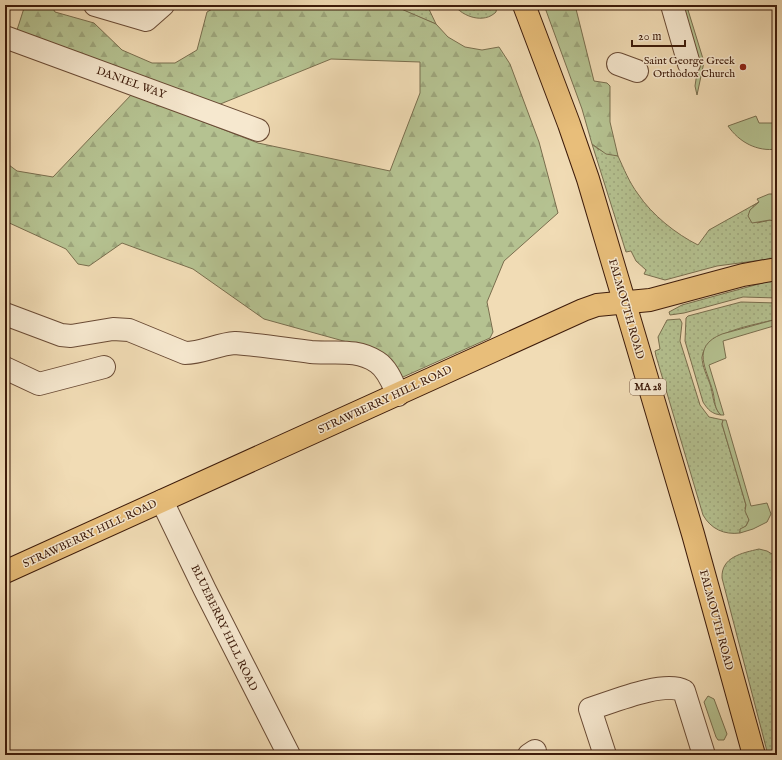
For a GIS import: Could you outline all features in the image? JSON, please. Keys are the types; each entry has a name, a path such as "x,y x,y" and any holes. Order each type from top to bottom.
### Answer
{"main road":[{"name":"FALMOUTH ROAD","path":"524,5 569,124 625,301 638,351 699,556 754,755"},
{"name":"STRAWBERRY HILL ROAD","path":"5,572 583,310 597,305 625,301 650,300 743,275 777,269"}],"street":[{"path":"95,5 146,20 163,5"},
{"path":"672,5 689,64"},
{"name":"DANIEL WAY","path":"5,37 258,130"},
{"path":"5,314 61,335 71,336 122,329 129,330 185,352 194,353 225,343 235,343 312,352 353,353 367,356 379,363 388,374 398,395"},
{"path":"5,368 39,384 104,367"},
{"name":"BLUEBERRY HILL ROAD","path":"162,500 205,590 289,755"},
{"path":"605,755 590,709 650,690 677,688 684,691 704,755"}],"green space":[{"path":"25,5 51,5 55,12 94,23 122,50 152,63 175,63 197,50 207,12 219,5 392,5 436,24 448,37 465,47 482,50 499,47 510,64 539,142 558,213 504,261 487,302 493,332 490,338 403,377 399,377 376,350 264,319 193,269 122,243 89,266 78,264 66,249 5,221 5,162 17,171 53,177 132,94 258,143 390,171 420,93 420,62 331,59 213,107 17,30"},
{"path":"392,5 427,5 436,24 395,7"},
{"path":"454,5 497,5 496,12 491,16 486,18 474,18 463,13"},
{"path":"544,5 575,5 594,81 607,83 610,86 610,122 618,156 606,154 592,144 582,109"},
{"path":"687,6 693,8 688,10 704,62 697,95 695,86 698,66 684,8"},
{"path":"756,116 759,123 777,123 777,149 762,149 749,145 737,137 728,126"},
{"path":"592,144 598,149 618,156 632,185 650,209 673,230 698,245 709,230 759,202 753,206 757,223 770,220 777,222 775,241 777,258 717,266 665,280 644,274 646,270 636,261 631,251 626,252"},
{"path":"769,194 777,194 777,222 770,220 752,223 748,216 750,210 759,202 757,199"},
{"path":"777,279 777,298 743,297 684,313 670,315 669,312 682,305"},
{"path":"741,302 777,303 777,319 733,330 712,341 705,348 702,357 703,364 716,408 721,415 715,414 710,411 703,402 685,341 686,318 688,316"},
{"path":"680,319 682,323 680,341 700,405 709,417 723,420 722,424 749,520 740,533 729,533 718,530 706,520 703,515 656,356 655,351 660,349 658,337 667,320"},
{"path":"777,319 777,325 723,341 726,358 709,365 724,415 721,415 716,407 703,359 706,345 712,339 722,334"},
{"path":"723,420 726,420 751,506 767,503 771,514 767,522 753,529 740,533 740,529 746,526 749,520 745,511 746,505 722,424"},
{"path":"759,549 767,551 777,557 777,755 768,755 722,578 725,565 734,557"},
{"path":"708,696 714,699 727,734 724,740 718,740 716,737 704,702"}],"place":[{"name":"Saint George Greek Orthodox Church","path":"743,67"}]}
